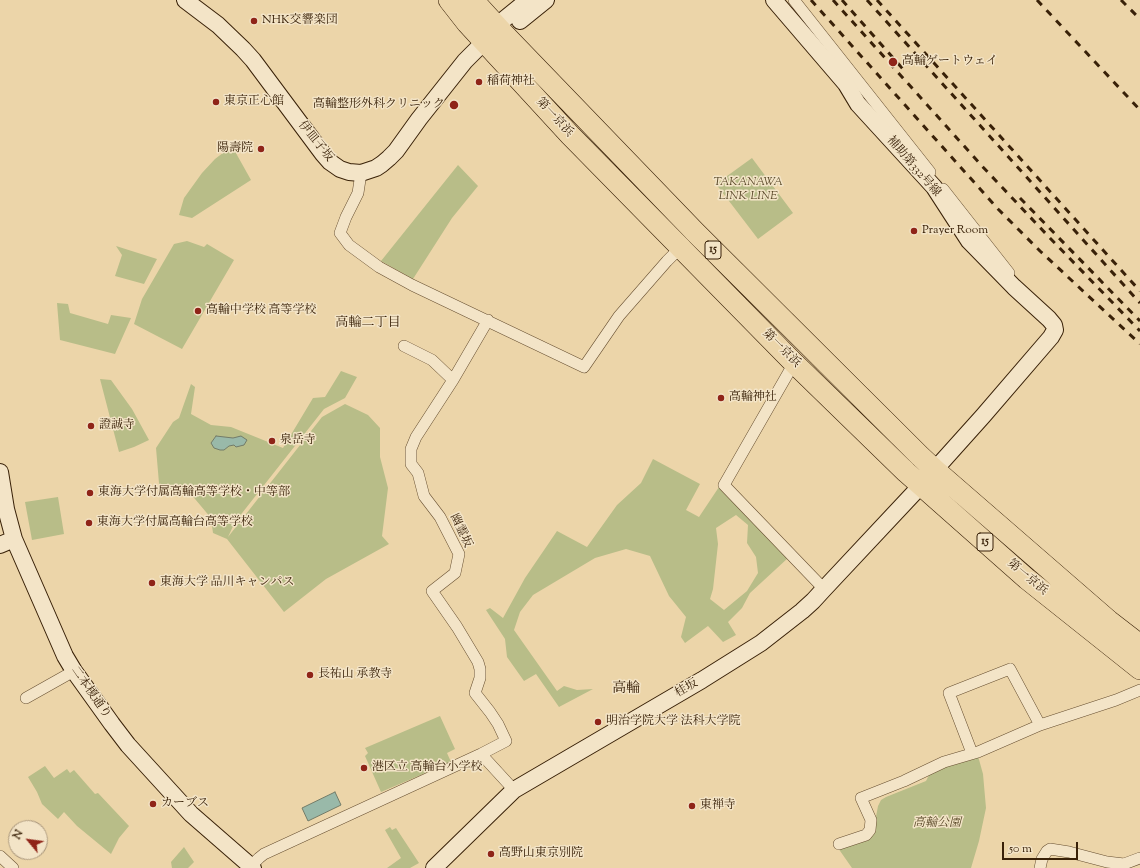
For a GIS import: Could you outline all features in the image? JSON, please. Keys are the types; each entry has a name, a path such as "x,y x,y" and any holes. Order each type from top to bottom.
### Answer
{"highway":[{"name":"第一京浜","path":"450,0 463,18 494,34 935,470 1109,621 1140,646"},
{"name":"第一京浜","path":"474,0 494,34 570,135 794,363 921,486 1027,579 1140,669"},
{"path":"874,441 890,425"}],"street":[{"name":"伊皿子坂","path":"185,0 218,25 253,60 322,154 330,162 340,169 349,172 361,173"},
{"path":"528,0 465,61 392,154 376,168 361,173 358,193 346,216 340,233 350,245 379,267 412,285 584,367 620,316 670,257 681,247"},
{"path":"494,34 546,0"},
{"name":"補助第332号線","path":"774,0 846,84 858,104 934,187 969,241 1014,287 1049,319 1054,325 1055,330"},
{"path":"794,0 1055,330"},
{"name":"幽霊坂","path":"481,754 506,741 494,718 475,693 480,678 478,662 457,627 432,591 455,573 459,554 440,517 424,496 418,473 411,464 411,449 416,437 453,380 488,320"},
{"name":"桂坂","path":"434,868 514,790 702,680 760,643 802,611 921,486 1051,337 1055,330"},
{"path":"404,346 432,360 453,380"},
{"path":"794,363 724,485 824,589"},
{"name":"二本榎通り","path":"0,472 7,542 74,671 119,734 186,808 252,867"},
{"path":"972,753 949,693 1010,668 1040,725"},
{"path":"26,698 74,671"},
{"path":"839,844 866,835 870,830 871,820 861,798 904,781 944,762 978,752 1040,725 1116,700 1140,690"},
{"path":"252,867 264,854 481,754 514,790"},
{"path":"1040,868 1042,859 1050,848 1107,862 1124,864 1140,858"},
{"path":"0,856 13,868"}],"green space":[{"path":"232,146 251,180 192,218 179,215 184,198 202,173 215,159"},
{"name":"TAKANAWA LINK LINE","path":"752,158 793,213 758,239 716,184"},
{"path":"458,165 478,186 452,218 413,279 381,261"},
{"path":"187,241 204,247 207,244 234,260 182,349 134,324 142,299 174,244"},
{"path":"116,246 157,259 144,284 115,276 122,255"},
{"path":"57,303 68,304 70,313 108,324 111,315 131,318 115,354 60,340"},
{"name":"泉岳寺","path":"341,371 357,377 345,398 324,409 235,522 228,537 322,417 345,404 368,415 380,428 380,457 388,488 382,536 389,544 326,579 284,612 227,539 213,533 211,518 190,493 160,495 156,448 173,422 179,418 191,384 195,387 191,414 211,425 231,427 283,448 313,398 325,397"},
{"path":"100,379 111,380 132,409 149,440 119,452"},
{"path":"653,459 700,484 686,510 699,517 719,487 788,558 750,593 742,608 728,622 736,635 723,642 708,626 685,643 681,637 686,617 669,596 650,556 626,549 595,558 533,595 520,612 514,630 557,691 564,686 577,690 593,689 559,707 536,674 524,681 507,657 505,639 486,610 490,608 503,618 525,578 557,531 587,547 617,505 641,483","holes":["736,515 748,525 747,543 756,557 758,573 747,591 724,610 710,599 713,589 718,544 716,528"]},
{"path":"58,497 64,534 32,540 25,502"},
{"path":"440,716 455,749 447,753 451,762 381,792 365,756 368,753 365,748"},
{"name":"高輪公園","path":"978,756 983,774 986,808 979,841 971,868 852,868 838,848 873,833 878,806 881,800 926,781 929,775 951,764"},
{"path":"45,766 54,778 67,769 70,773 74,770 95,794 98,793 129,826 119,838 111,854 77,826 64,812 58,819 42,804 28,777"},
{"path":"390,827 392,830 396,828 419,863 410,868 387,868 401,858 385,830"},
{"path":"184,847 194,862 188,868 172,868 171,862"}],"shaded area":[{"path":"216,436 233,438 241,436 247,440 244,445 236,447 234,445 229,446 224,450 220,450 214,448 211,443"},
{"path":"335,792 341,805 308,821 302,808"}],"railway":[{"path":"811,0 998,209 1040,251 1140,344"},
{"path":"833,0 982,166 1140,331"},
{"path":"842,0 903,69"},
{"path":"867,0 1140,303"},
{"path":"877,0 1140,291"},
{"path":"1037,0 1140,110"},
{"path":"1121,0 1140,19"},
{"path":"1020,198 1140,321"}],"place":[{"name":"NHK交響楽団","path":"254,21"},
{"name":"高輪ゲートウェイ","path":"893,62"},
{"name":"稲荷神社","path":"479,82"},
{"name":"東京正心館","path":"216,102"},
{"name":"高輪整形外科クリニック","path":"454,105"},
{"name":"陽壽院","path":"261,149"},
{"name":"Prayer Room","path":"914,231"},
{"name":"高輪中学校 高等学校","path":"198,311"},
{"name":"高輪神社","path":"721,398"},
{"name":"證誠寺","path":"91,426"},
{"name":"泉岳寺","path":"272,441"},
{"name":"東海大学付属高輪高等学校・中等部","path":"90,493"},
{"name":"東海大学付属高輪台高等学校","path":"89,523"},
{"name":"東海大学 品川キャンパス","path":"152,583"},
{"name":"長祐山 承教寺","path":"310,675"},
{"name":"明治学院大学 法科大学院","path":"598,722"},
{"name":"港区立 高輪台小学校","path":"364,768"},
{"name":"カーブス","path":"153,804"},
{"name":"東禅寺","path":"692,806"},
{"name":"高野山東京別院","path":"491,854"}],"district":[{"name":"高輪二丁目","path":"368,324"},
{"name":"高輪","path":"626,690"}]}
